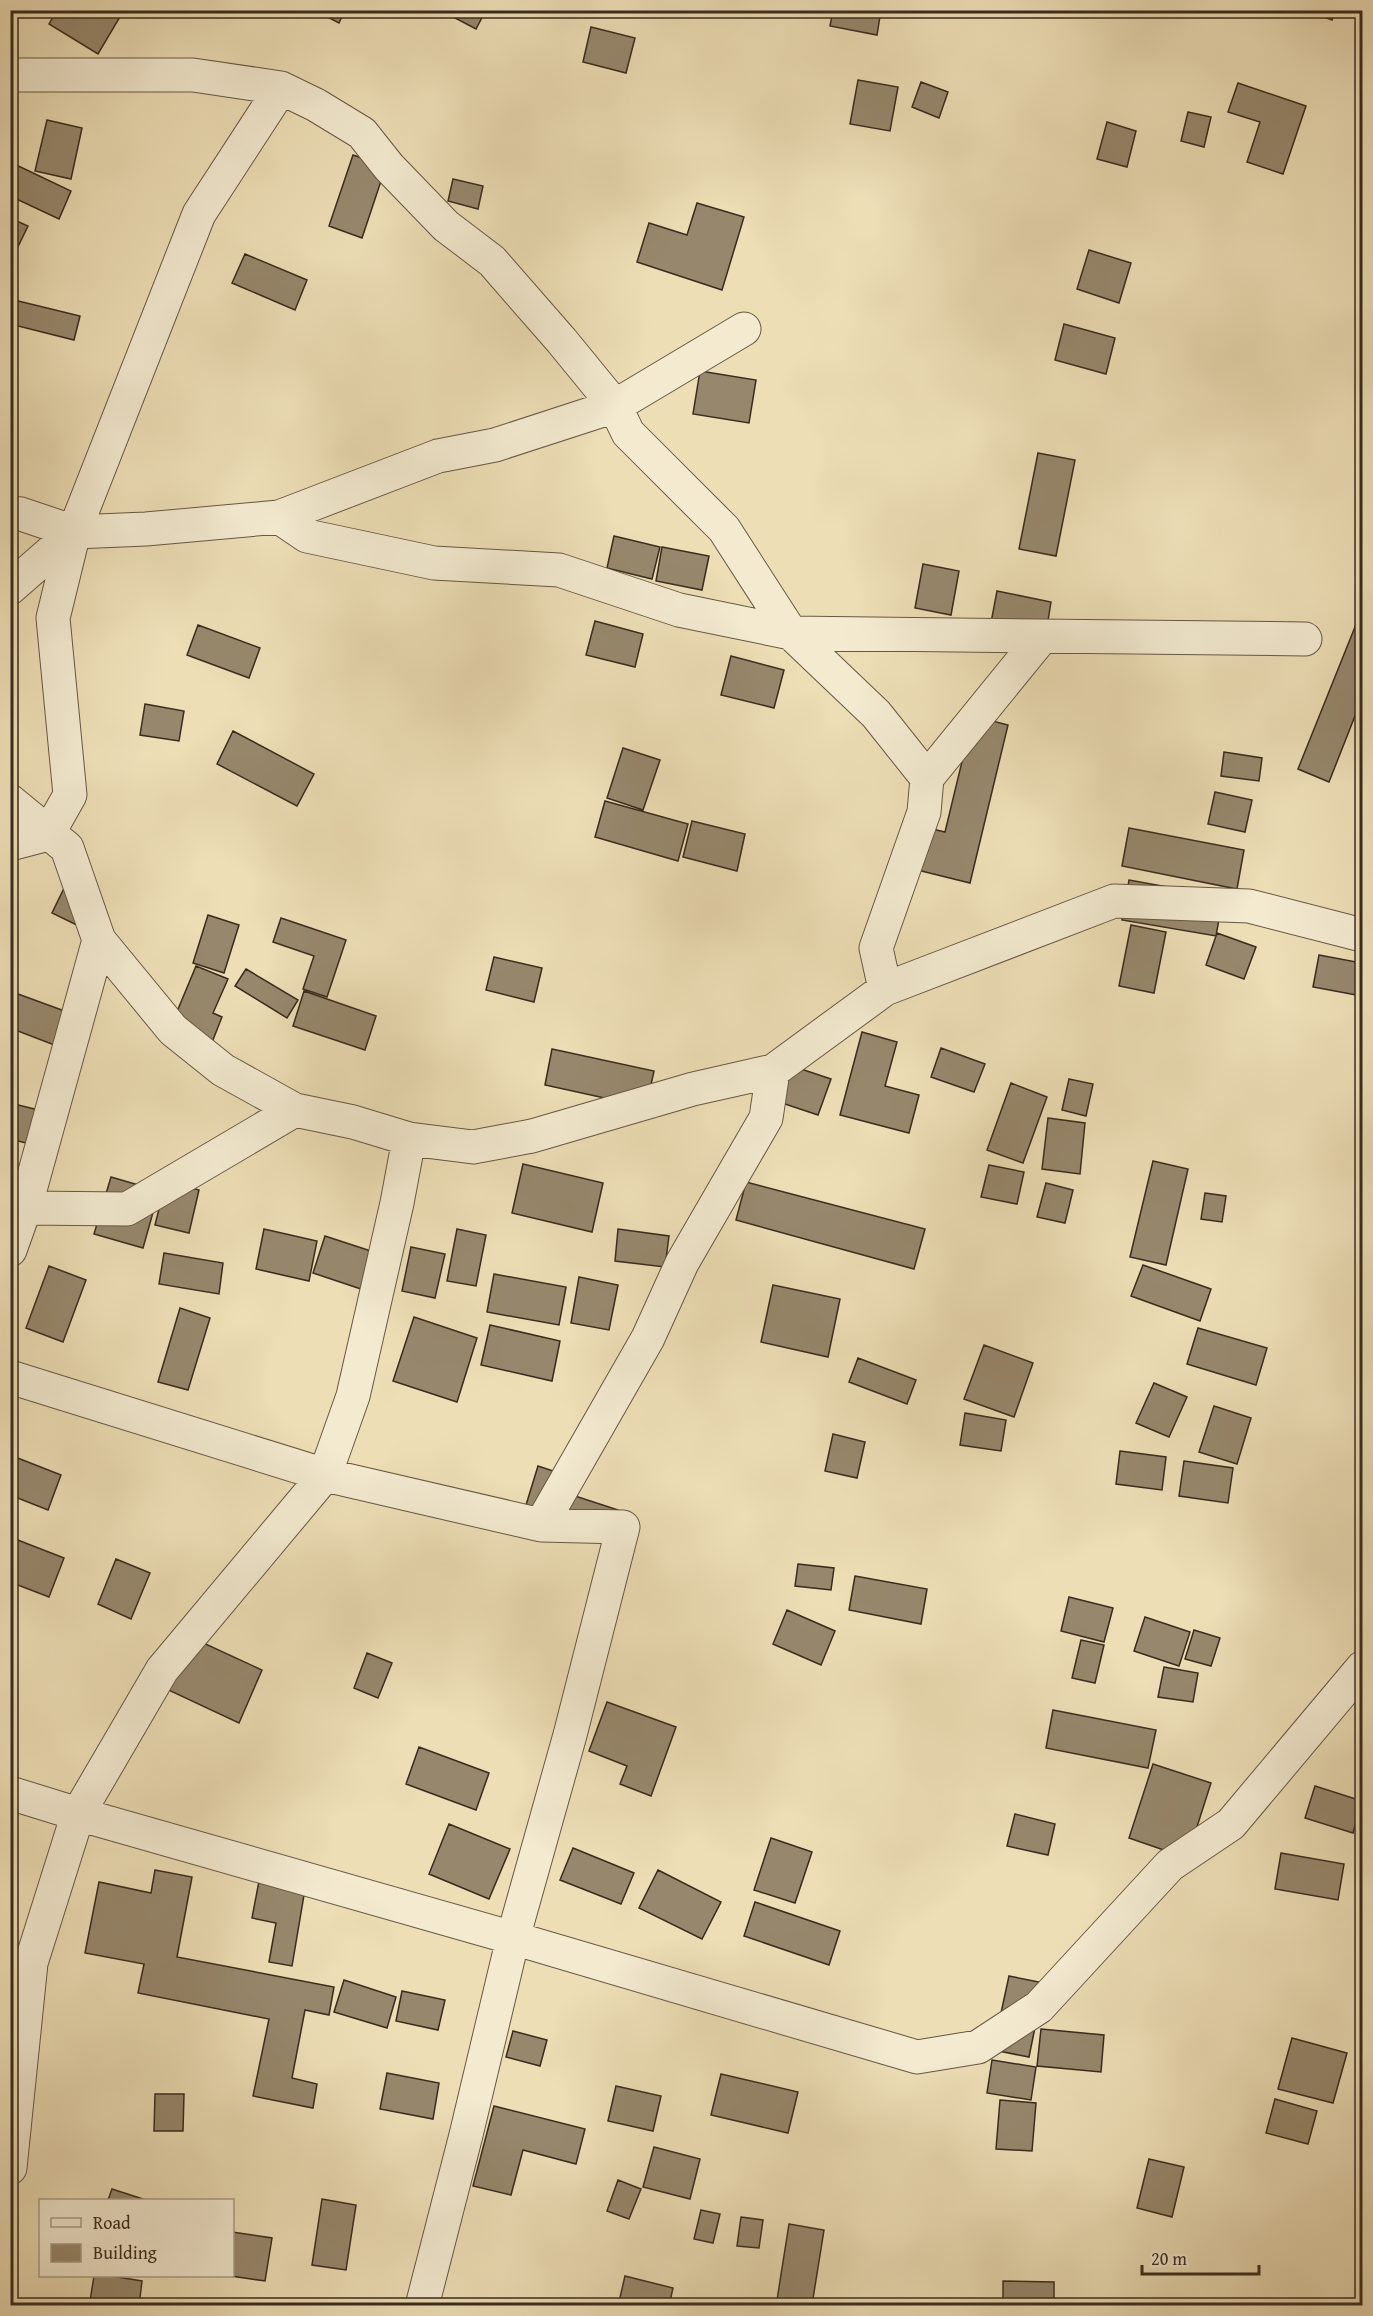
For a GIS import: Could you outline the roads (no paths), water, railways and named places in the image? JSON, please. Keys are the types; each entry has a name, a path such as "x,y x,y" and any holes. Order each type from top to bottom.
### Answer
{"street":[{"path":"10,75 194,75 280,88 316,105 362,133 389,167 446,226 492,261 615,406 628,433 724,529 791,633 876,714 927,778"},
{"path":"10,844 48,834 70,795 53,618 74,532 199,214 280,88"},
{"path":"10,513 21,514 74,532 146,529 279,517 438,456 495,445 615,406 744,329"},
{"path":"279,517 307,536 434,563 560,570 679,610 791,633 1041,638 1305,639"},
{"path":"10,588 74,532"},
{"path":"885,988 876,948 924,812 927,778 1041,638"},
{"path":"10,801 67,848 99,940 173,1030 223,1070 295,1110 353,1122 409,1139 473,1147 532,1136 693,1089 773,1071 885,988 1114,901 1249,906 1362,935"},
{"path":"10,1250 18,1206 99,940"},
{"path":"541,1525 648,1338 682,1263 766,1118 773,1071"},
{"path":"18,1206 127,1209 295,1110"},
{"path":"10,2168 31,1963 78,1814 162,1670 325,1475 353,1396 397,1203 409,1139"},
{"path":"10,1377 325,1475 541,1525 622,1527 570,1735 513,1938 422,2306"},
{"path":"10,1793 917,2057 978,2048 1039,2007 1170,1865 1231,1824 1362,1668"}]}
